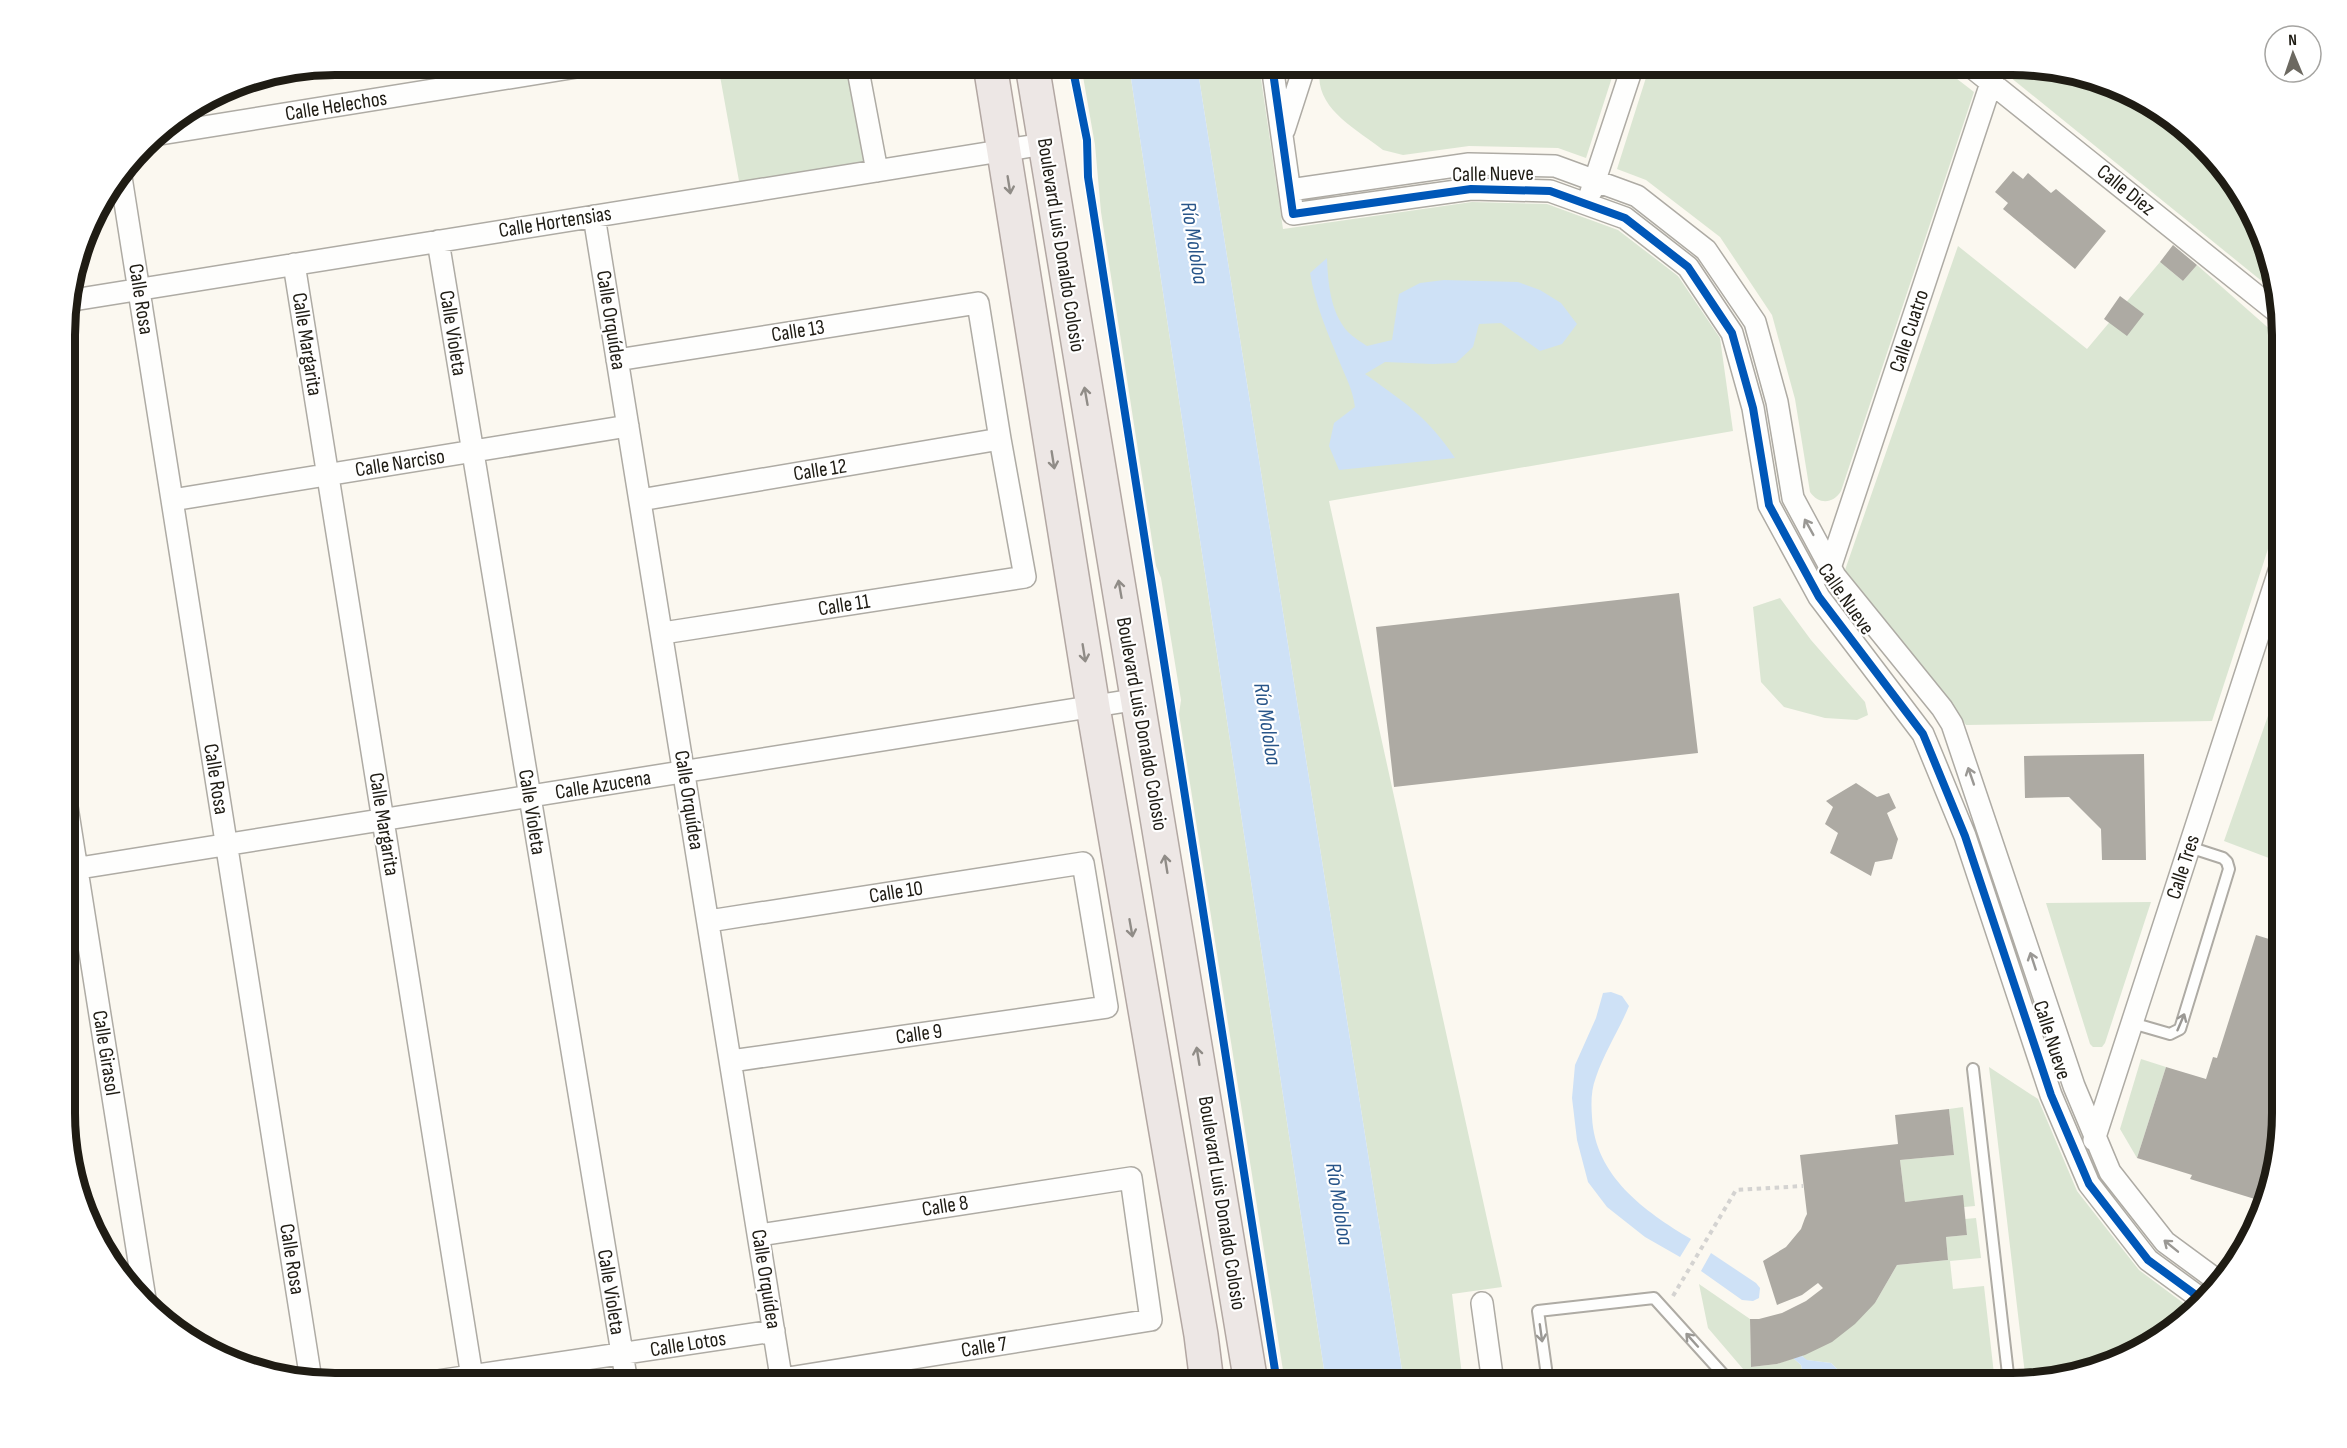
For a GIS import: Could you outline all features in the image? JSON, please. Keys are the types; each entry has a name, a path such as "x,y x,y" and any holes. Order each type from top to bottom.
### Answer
{"main road":[{"name":"Boulevard Luis Donaldo Colosio","path":"992,75 1093,707 1191,1276 1206,1373"},
{"name":"Boulevard Luis Donaldo Colosio","path":"1034,75 1249,1373"},
{"path":"1004,150 1023,157 1030,163 1058,315 1076,340"}],"street":[{"path":"447,75 449,87"},
{"name":"Calle Helechos","path":"173,132 522,75"},
{"path":"859,75 877,171"},
{"path":"1274,75 1290,190"},
{"path":"1282,136 1301,75"},
{"path":"1587,204 1629,75"},
{"name":"Calle Cuatro","path":"1819,597 1831,568 1993,75"},
{"name":"Calle Diez","path":"1996,75 2270,306"},
{"name":"Calle Hortensias","path":"77,299 1044,144"},
{"name":"Calle Nueve","path":"2197,1296 2148,1260 2089,1184 2083,1172 2050,1095 1965,836 1923,734 1819,597 1769,505 1753,408 1732,333 1688,267 1625,218 1550,191 1471,189 1293,214 1290,190 1469,164 1555,166 1637,196 1706,250 1755,322 1777,402 1793,498 1835,576 1942,708 1952,724 2074,1086 2110,1172 2165,1242 2213,1278"},
{"name":"Calle Rosa","path":"122,186 310,1372"},
{"name":"Calle Orquídea","path":"594,216 781,1373"},
{"name":"Calle Violeta","path":"438,241 625,1373"},
{"name":"Calle Margarita","path":"294,264 472,1373"},
{"name":"Calle 13","path":"617,360 978,303 1000,440"},
{"name":"Calle Narciso","path":"172,500 628,426"},
{"name":"Calle 12","path":"640,500 1000,440"},
{"name":"Calle 11","path":"663,633 1025,577 1000,440"},
{"name":"Calle Tres","path":"2083,1172 2272,593"},
{"name":"Calle Azucena","path":"75,869 1139,699"},
{"name":"Calle 10","path":"709,921 1083,863 1107,1007"},
{"name":"Calle Girasol","path":"75,887 143,1289"},
{"name":"Calle 9","path":"731,1061 1107,1007"},
{"name":"Calle 8","path":"759,1235 1131,1178 1151,1320"},
{"path":"1482,1303 1492,1373"},
{"name":"Calle 7","path":"830,1373 1151,1320"},
{"name":"Calle Lotos","path":"513,1373 774,1331"}],"lane":[{"path":"2132,1023 2170,1034 2180,1029 2229,869 2223,858 2189,847"},
{"path":"1973,1070 2008,1373"},
{"path":"1547,1373 1538,1311 1654,1298 1722,1373"}],"path":[{"path":"1664,1309 1736,1190 1803,1186"}],"green space":[{"path":"720,75 859,75 877,171 741,192"},
{"path":"1083,75 1130,75 1325,1373 1283,1373 1179,714 1181,700 1161,578 1156,566 1101,212 1095,145"},
{"path":"1199,75 1260,75 1283,229 1472,202 1547,204 1618,230 1678,276 1720,338 1733,431 1329,501 1502,1287 1452,1294 1462,1373 1402,1373"},
{"path":"1320,75 1613,75 1586,158 1558,148 1469,146 1403,155 1383,150 1337,115 1328,104 1319,80"},
{"path":"1647,75 1952,75 1974,92 1841,491 1834,498 1822,501 1810,492 1795,399 1772,315 1720,237 1646,180 1617,169"},
{"path":"2012,75 2046,77 2096,89 2142,110 2184,139 2208,163 2237,205 2252,235 2267,286 2010,77"},
{"path":"1958,246 2087,349 2160,262 2183,281 2197,265 2272,331 2272,537 2212,721 1966,725 1845,570"},
{"path":"1780,598 1811,640 1865,702 1868,715 1857,720 1825,718 1784,707 1761,682 1753,607"},
{"path":"2272,704 2272,859 2224,841"},
{"path":"2151,902 2105,1043 2102,1047 2093,1047 2090,1044 2046,903"},
{"path":"2141,1059 2166,1067 2137,1158 2120,1129"},
{"path":"1989,1067 2038,1099 2077,1191 2139,1270 2187,1306 2157,1329 2112,1353 2063,1368 2025,1372"},
{"path":"1963,1107 1975,1206 1964,1207 1962,1196 1905,1202 1900,1160 1954,1155 1949,1109"},
{"path":"1976,1218 1981,1258 1950,1261 1953,1289 1984,1286 1994,1373 1841,1373 1831,1363 1806,1360 1802,1356 1875,1303 1897,1265 1948,1260 1946,1237 1967,1235 1965,1219"},
{"path":"1699,1284 1750,1319 1751,1367 1777,1364 1793,1358 1801,1365 1803,1373 1746,1373 1708,1328"}],"water":[{"name":"Río Mololoa","path":"1130,75 1199,75 1402,1373 1325,1373"},
{"path":"1327,258 1329,287 1337,315 1348,332 1367,346 1392,340 1399,294 1420,283 1444,280 1518,282 1540,290 1561,303 1577,324 1562,344 1540,351 1501,323 1479,324 1473,347 1456,363 1385,362 1365,374 1425,421 1455,458 1339,470 1329,446 1334,423 1355,407 1349,384 1331,341 1312,285 1310,273"},
{"path":"1611,992 1622,996 1629,1006 1594,1082 1592,1117 1595,1138 1602,1157 1625,1190 1656,1216 1691,1239 1680,1257 1645,1237 1607,1207 1588,1182 1577,1140 1572,1098 1575,1065 1596,1018 1603,993"},
{"path":"1711,1253 1756,1283 1760,1288 1759,1298 1753,1301 1742,1300 1701,1271"},
{"path":"1802,1356 1807,1360 1831,1363 1841,1373 1803,1373 1801,1365 1793,1358"}],"building":[{"path":"2013,171 2023,179 2028,173 2051,193 2056,189 2106,231 2075,269 2003,209 2008,203 1995,192"},
{"path":"2173,245 2197,265 2183,281 2160,262"},
{"path":"2120,296 2144,314 2127,336 2104,319"},
{"path":"1679,593 1698,753 1394,787 1376,627"},
{"path":"2144,754 2146,860 2102,860 2101,829 2069,797 2025,798 2024,756"},
{"path":"1856,783 1877,797 1889,793 1896,808 1887,813 1898,839 1892,859 1875,862 1871,876 1830,853 1838,833 1825,824 1833,807 1826,801"},
{"path":"2256,935 2272,940 2272,1113 2270,1147 2257,1200 2190,1179 2192,1175 2137,1158 2166,1067 2206,1079 2213,1057 2217,1058"},
{"path":"1949,1109 1954,1155 1900,1160 1905,1202 1963,1195 1967,1235 1946,1237 1948,1260 1897,1265 1875,1303 1855,1324 1832,1342 1805,1355 1777,1364 1751,1367 1750,1319 1782,1313 1806,1301 1823,1288 1818,1283 1802,1295 1777,1305 1763,1261 1786,1247 1801,1229 1807,1214 1800,1155 1898,1144 1895,1115"}],"cycle path":[{"path":"1074,75 1087,140 1088,177 1275,1373"},
{"path":"1273,75 1293,214 1471,189 1550,191 1625,218 1688,267 1732,333 1753,408 1769,505 1819,597 1923,734 1965,836 2051,1095 2089,1184 2148,1260 2197,1296"}]}
